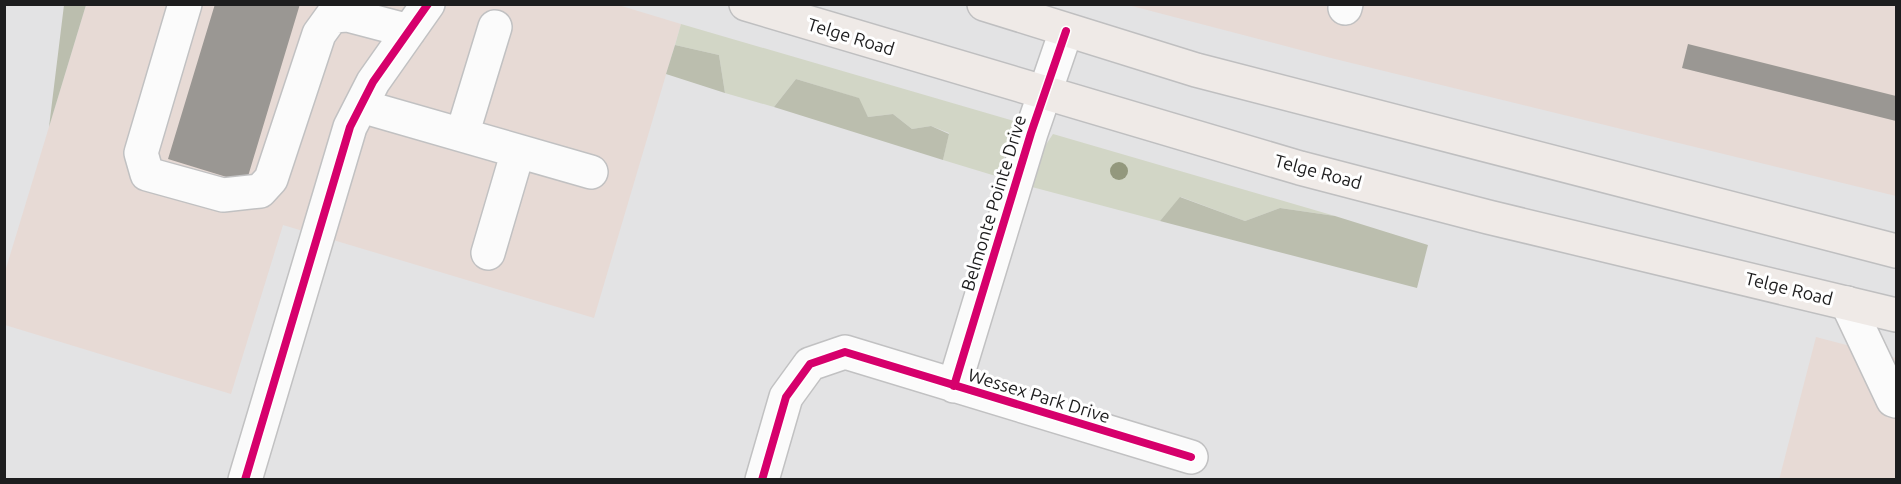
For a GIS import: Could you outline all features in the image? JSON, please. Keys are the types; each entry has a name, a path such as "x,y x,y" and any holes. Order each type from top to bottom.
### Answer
{"main road":[{"name":"Telge Road","path":"746,4 1044,94 1322,174 1896,315"},
{"path":"984,4 1196,70 1451,138 1896,251"}],"street":[{"path":"185,4 141,153 147,174 223,195 260,191 271,179 319,34 332,16 346,10 409,31"},
{"path":"245,480 350,127 373,82 428,4"},
{"path":"462,135 495,27"},
{"name":"Belmonte Pointe Drive","path":"954,386 1065,31"},
{"path":"361,106 591,172"},
{"path":"488,253 518,151"},
{"path":"1847,303 1893,400 1896,401"},
{"name":"Wessex Park Drive","path":"762,480 786,397 810,364 845,352 1191,457"}],"shaded area":[{"path":"615,4 681,24 594,318 283,225 231,394 5,325 4,275 86,5"},
{"path":"1128,5 1896,5 1896,196 1331,58"},
{"path":"1816,337 1896,358 1896,479 1779,480"}],"green space":[{"path":"64,5 86,5 49,127"},
{"path":"681,24 1014,121 999,177 943,160 949,133 931,126 912,129 893,114 868,117 858,98 796,79 774,107 725,93 719,55 675,45"},
{"path":"675,45 719,55 725,93 666,74"},
{"path":"796,79 859,98 868,117 893,114 912,129 931,126 949,134 943,160 774,107"},
{"path":"1053,134 1335,216 1280,208 1245,221 1181,197 1160,221 1032,187 1045,146"},
{"path":"1180,197 1245,221 1280,208 1335,216 1428,245 1417,288 1160,221"}],"building":[{"path":"215,4 300,4 246,183 168,159"},
{"path":"1688,44 1896,96 1896,121 1682,68"}],"cycle path":[{"path":"245,480 350,127 373,82 428,4"},
{"path":"954,386 1031,133 1066,31"},
{"path":"762,480 786,397 810,364 845,352 1191,457"}]}
